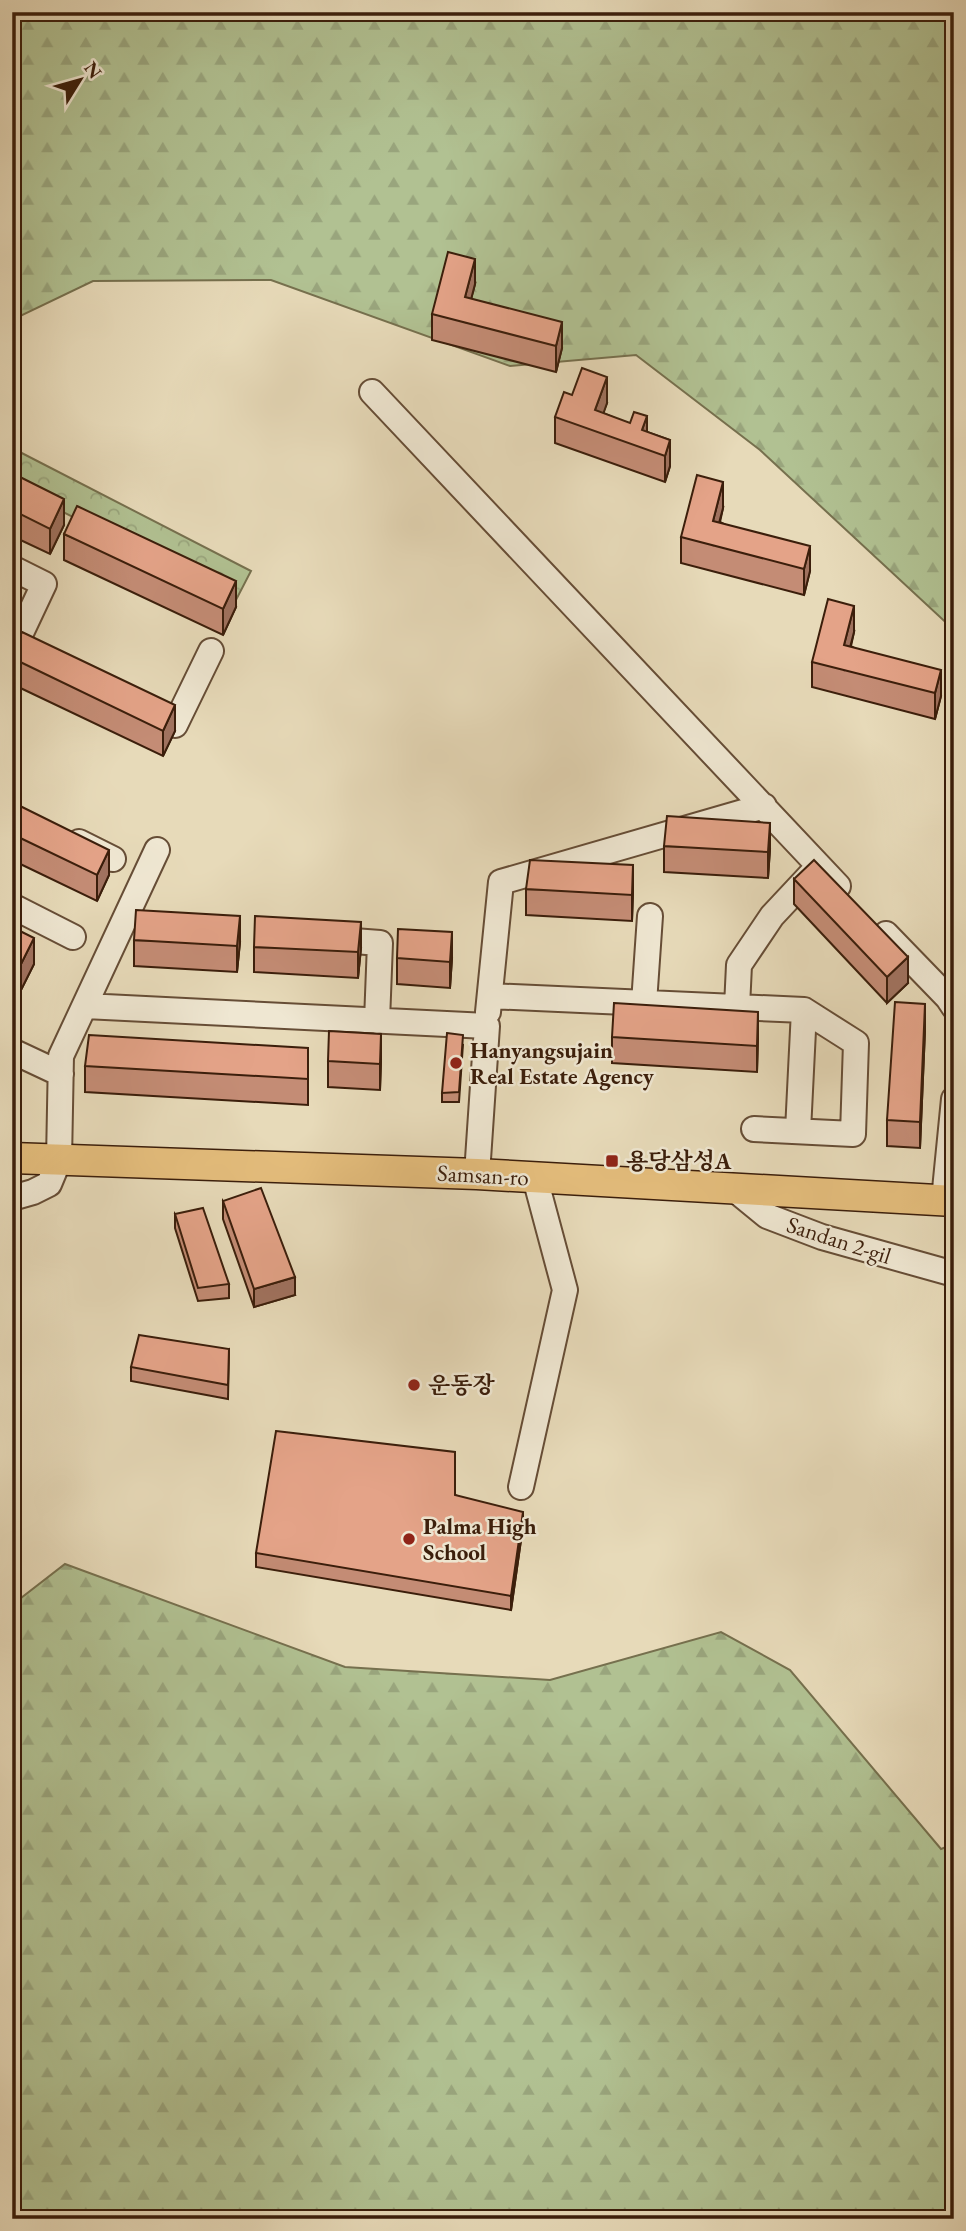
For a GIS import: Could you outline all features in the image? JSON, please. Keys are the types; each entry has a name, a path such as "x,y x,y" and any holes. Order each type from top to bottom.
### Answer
{"main road":[{"name":"Samsan-ro","path":"12,1158 477,1174 949,1201"}],"street":[{"path":"372,393 954,1007"},
{"path":"12,568 44,584 15,645 43,651"},
{"path":"154,705 177,721 211,651"},
{"path":"477,1174 487,1026 501,882 764,806"},
{"path":"57,831 113,859"},
{"path":"12,1198 49,1184 60,1160 61,1056 157,850"},
{"path":"737,1007 739,964 772,916 819,866"},
{"path":"12,906 74,937"},
{"path":"644,1003 650,916"},
{"path":"299,937 406,943"},
{"path":"377,1021 380,943"},
{"path":"490,996 804,1010 856,1043 853,1134 754,1129"},
{"path":"85,1006 487,1026"},
{"path":"798,1131 804,1010"},
{"path":"12,1051 61,1074"},
{"path":"949,1201 954,1100"},
{"path":"520,1487 565,1290 535,1178"},
{"name":"Sandan 2-gil","path":"734,1189 767,1216 822,1237 954,1274"}],"green space":[{"path":"12,12 954,12 954,630 760,450 636,355 510,366 271,280 93,281 12,320"},
{"path":"12,448 251,571 236,600 12,486"},
{"path":"65,1564 345,1667 550,1680 721,1632 790,1670 941,1849 954,1844 954,2219 12,2219 12,1605"}],"building":[{"path":"448,252 475,259 465,297 562,322 556,346 432,314"},
{"path":"582,368 607,377 595,410 630,423 634,412 647,416 642,430 670,440 665,456 555,417 564,392 572,395"},
{"path":"12,473 64,499 50,529 12,510"},
{"path":"697,475 723,482 713,521 810,546 804,569 681,537"},
{"path":"77,506 236,581 223,609 64,534"},
{"path":"828,599 854,606 844,645 941,670 935,693 812,662"},
{"path":"22,632 175,705 163,731 12,658"},
{"path":"12,802 109,850 97,875 12,834"},
{"path":"667,816 770,823 768,852 664,846"},
{"path":"530,860 633,865 632,895 526,889"},
{"path":"814,860 908,957 887,977 794,879"},
{"path":"136,910 240,916 237,946 134,940"},
{"path":"255,916 361,922 358,952 254,947"},
{"path":"12,927 34,938 21,964 12,960"},
{"path":"398,929 452,932 450,962 397,958"},
{"path":"895,1002 925,1004 920,1122 887,1120"},
{"path":"614,1003 758,1012 757,1046 612,1037"},
{"path":"329,1031 381,1034 380,1064 328,1061"},
{"path":"447,1033 463,1035 459,1092 442,1093"},
{"path":"89,1035 308,1048 308,1079 85,1066"},
{"path":"261,1188 295,1277 254,1289 223,1201"},
{"path":"203,1208 229,1284 198,1288 175,1214"},
{"path":"139,1335 229,1349 228,1385 131,1367"},
{"path":"276,1431 455,1452 455,1495 523,1512 511,1596 256,1553"}],"place":[{"name":"Hanyangsujain Real Estate Agency","path":"456,1063"},
{"name":"용당삼성A","path":"612,1161"},
{"name":"운동장","path":"414,1385"},
{"name":"Palma High School","path":"409,1539"}]}
